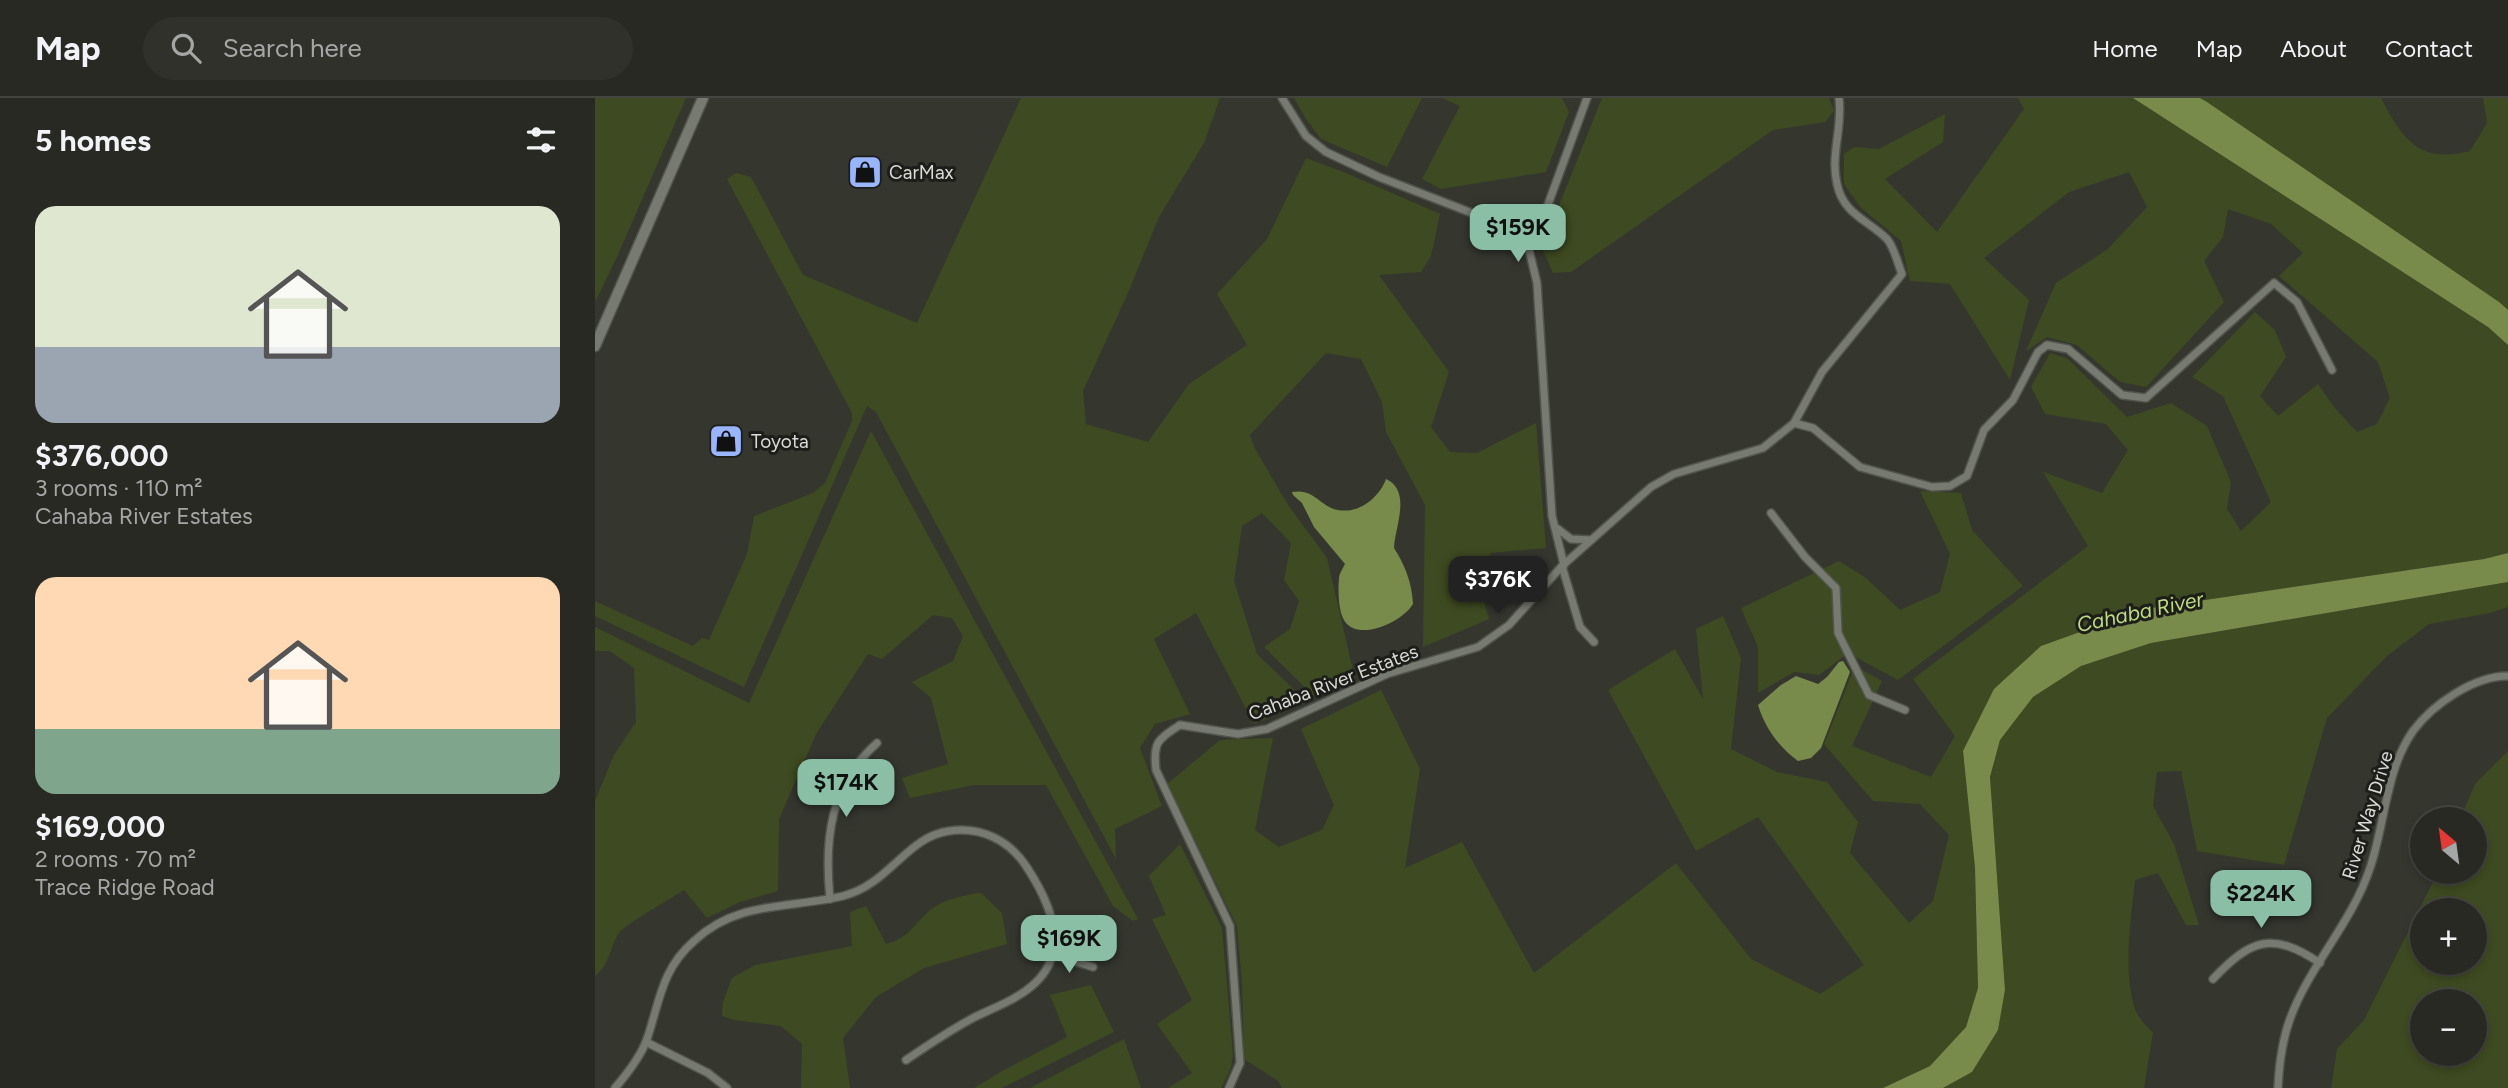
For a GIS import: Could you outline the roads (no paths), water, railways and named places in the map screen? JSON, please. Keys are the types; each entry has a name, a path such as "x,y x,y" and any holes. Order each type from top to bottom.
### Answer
{"main road":[{"path":"595,346 703,98"}],"street":[{"path":"1282,98 1306,135 1326,152 1379,177 1490,220 1512,232 1529,250 1537,283 1552,516 1580,627 1594,642"},
{"path":"1524,243 1539,229 1587,98"},
{"name":"Cahaba River Estates","path":"1229,1088 1240,1063 1230,926 1156,770 1154,751 1159,738 1180,725 1238,734 1267,729 1387,674 1478,647 1509,625 1563,566 1641,496 1674,474 1763,448 1794,423 1822,372 1902,274 1889,241 1849,211 1837,187 1833,157 1841,116 1839,98"},
{"path":"1794,423 1813,428 1860,467 1932,487 1950,486 1967,476 1984,430 2013,400 2038,352 2047,345 2068,349 2122,395 2146,398 2273,283 2297,302 2332,370"},
{"path":"1771,513 1805,557 1836,588 1839,633 1869,695 1905,710"},
{"path":"1556,526 1562,534 1571,539 1592,540"},
{"name":"River Way Drive","path":"2278,1088 2281,1053 2290,1019 2348,918 2364,884 2398,762 2409,737 2426,716 2447,699 2482,682 2508,676"},
{"path":"830,899 827,845 837,800 861,757 877,743"},
{"path":"615,1088 646,1042 665,978 684,951 705,931 754,909 846,895 874,883 912,848 929,837 951,831 978,831 989,834 1009,846 1030,872 1052,914 1055,934 1053,956 1034,985 1020,995 939,1037 906,1060"},
{"path":"2213,979 2240,954 2262,944 2281,943 2292,946 2320,963"},
{"path":"1053,956 1093,967"},
{"path":"646,1042 708,1073 727,1088"}],"water":[{"path":"2133,98 2200,98 2207,102 2499,302 2508,310 2508,345 2488,327"},
{"path":"1386,479 1394,485 1400,500 1394,548 1407,574 1413,604 1392,622 1382,627 1362,630 1346,623 1341,614 1339,579 1345,564 1314,527 1302,503 1292,492 1312,495 1332,508 1346,511 1367,503 1379,492"},
{"name":"Cahaba River","path":"2508,553 2508,582 2151,643 2081,666 2033,697 2000,740 1990,777 2005,990 1998,1030 1972,1072 1943,1088 1883,1088 1930,1066 1966,1027 1978,988 1975,868 1963,751 1994,689 2041,646 2144,609 2484,559"},
{"path":"1843,661 1850,672 1821,748 1811,758 1798,761 1773,736 1758,705 1796,676 1818,684"}],"place":[{"name":"CarMax","path":"865,172"},
{"name":"Toyota","path":"726,441"}]}
